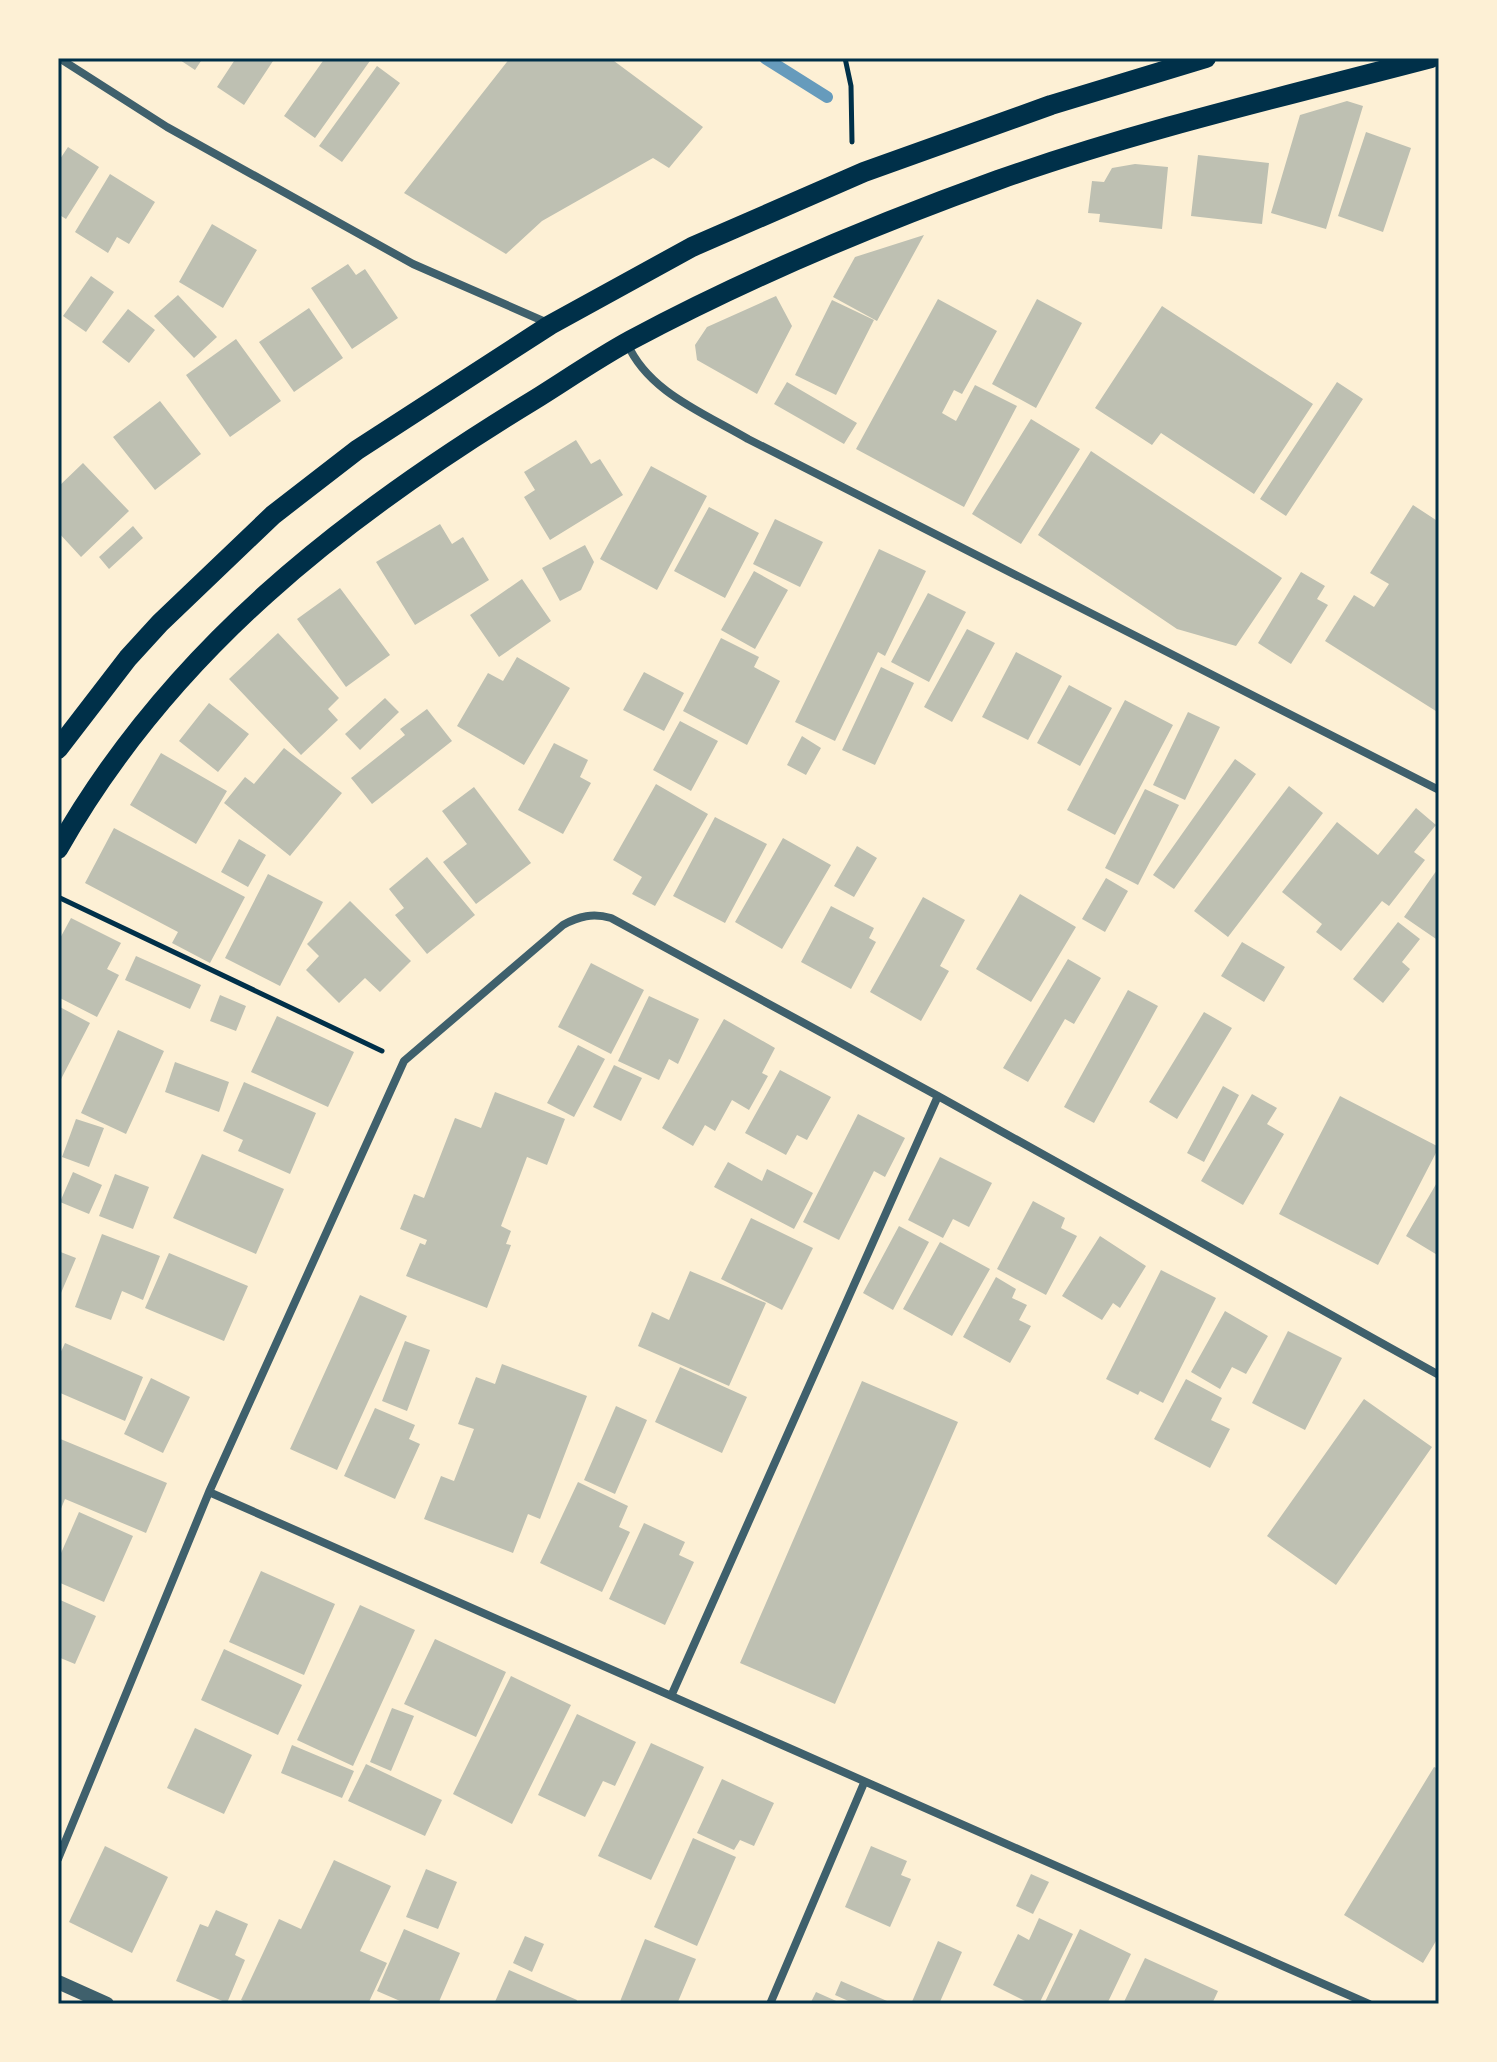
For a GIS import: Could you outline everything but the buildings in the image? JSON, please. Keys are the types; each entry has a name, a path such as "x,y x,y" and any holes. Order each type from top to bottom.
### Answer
{"main road":[{"path":"58,749 128,658 160,623 273,515 357,450 550,325 692,247 864,172 1051,105 1206,58"},
{"path":"58,849 76,817 159,704 190,667 276,584 344,526 442,456 627,342 781,268 997,181 1129,138 1431,58"}],"street":[{"path":"59,58 167,127 413,264 550,325"},
{"path":"627,342 635,363 646,375 674,396 748,439 1439,790"},
{"path":"58,1859 209,1492 404,1061 563,925 587,915 611,918 1439,1375"},
{"path":"672,1694 938,1096"},
{"path":"209,1492 1369,2004"},
{"path":"770,2004 864,1783"},
{"path":"58,1982 107,2004"}],"path":[{"path":"845,58 851,86 852,142 864,172"},
{"path":"58,897 404,1061"}],"waterway":[{"path":"765,58 827,97"}]}
